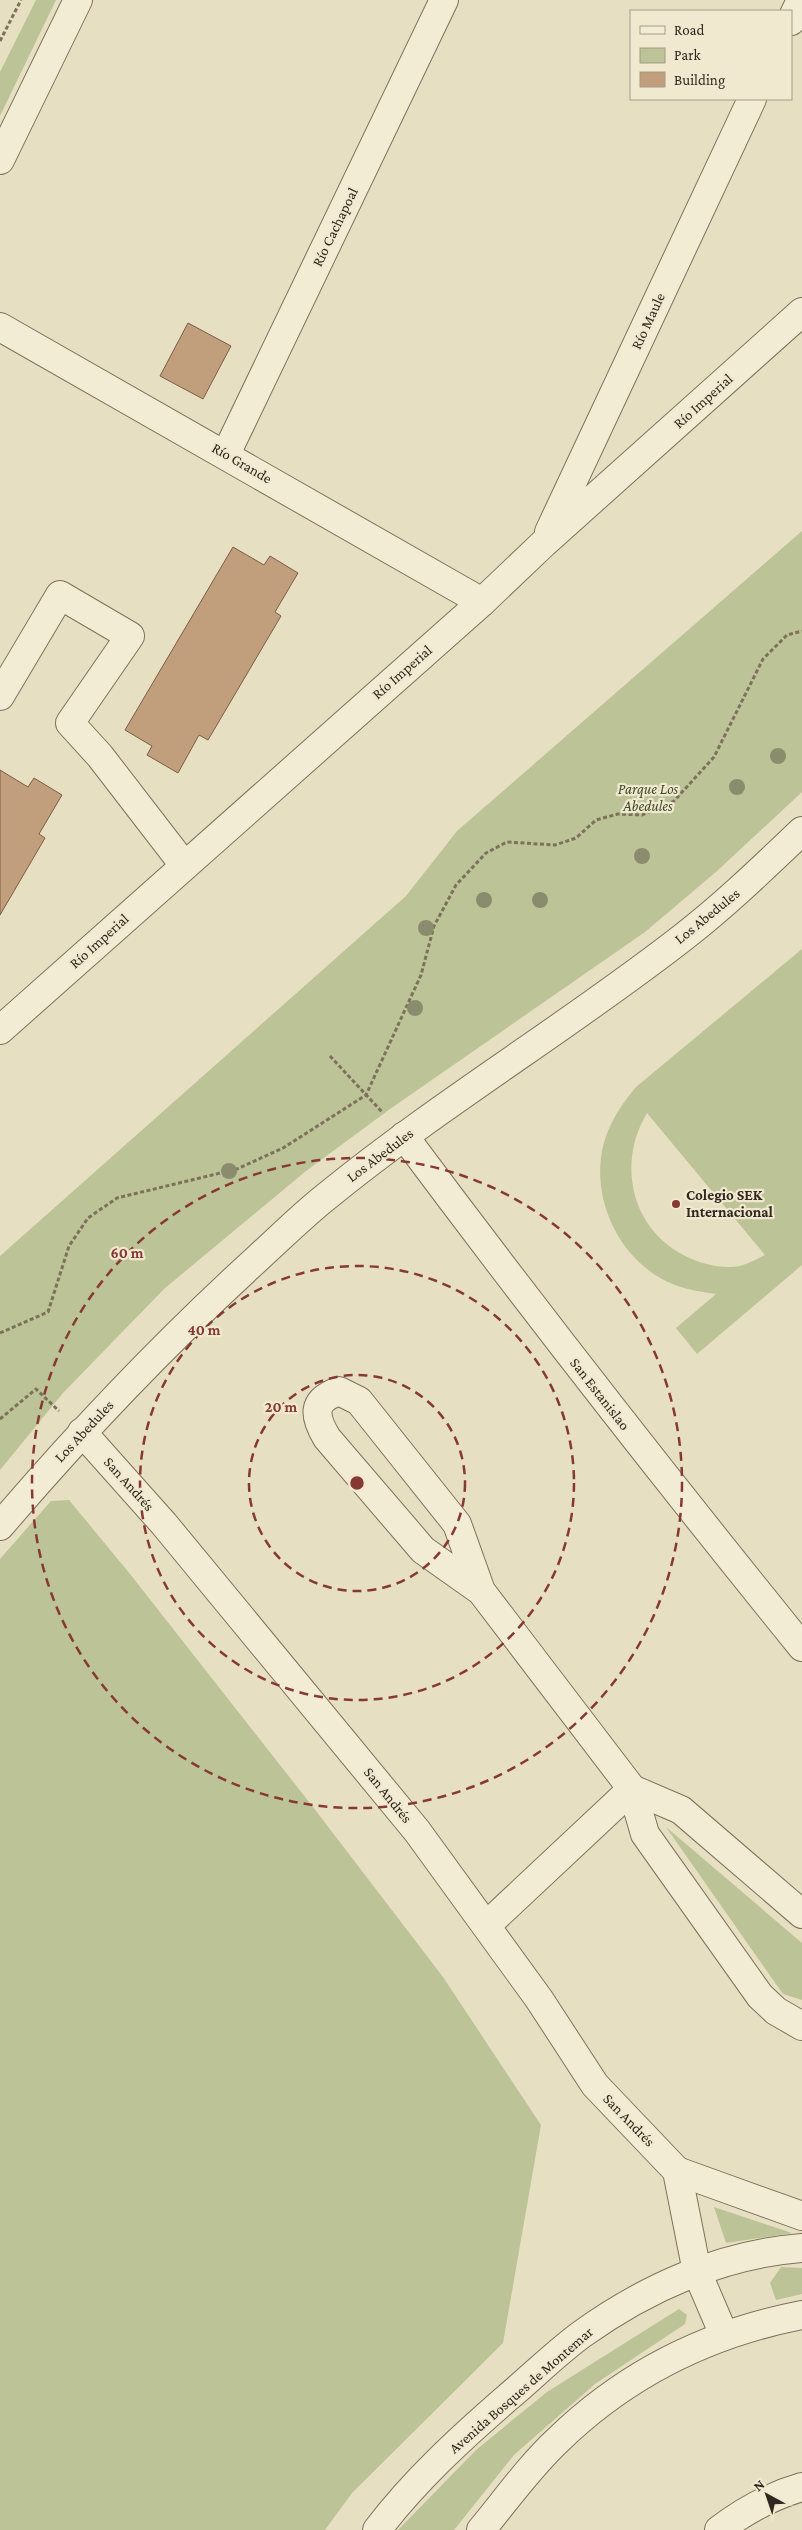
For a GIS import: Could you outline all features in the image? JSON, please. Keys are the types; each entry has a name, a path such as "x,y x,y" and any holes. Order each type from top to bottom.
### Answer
{"street":[{"path":"0,160 78,0"},
{"name":"Río Cachapoal","path":"226,454 444,0"},
{"path":"792,20 801,0"},
{"name":"Río Maule","path":"544,543 752,100"},
{"name":"Río Imperial","path":"0,1030 482,602 544,543 802,312"},
{"name":"Río Grande","path":"0,327 226,454 482,602"},
{"path":"0,696 60,595 130,636 70,723 100,756 184,865"},
{"name":"Los Abedules","path":"0,1526 82,1432 205,1306 325,1197 404,1136 569,1021 687,934 740,890 802,831"},
{"name":"San Estanislao","path":"404,1136 490,1253 802,1647"},
{"path":"481,1591 457,1524 446,1509 359,1401 339,1391 329,1394 322,1400 317,1410 318,1422 327,1438 423,1550 481,1591 632,1789 645,1834 746,1976 776,2011 802,2026"},
{"name":"San Andrés","path":"82,1432 164,1524 418,1832 486,1925 595,2085 677,2171 802,2216"},
{"path":"486,1925 632,1789"},
{"path":"632,1789 681,1810 802,1914"},
{"path":"677,2171 697,2272 724,2335"},
{"name":"Avenida Bosques de Montemar","path":"376,2530 393,2508 473,2427 581,2335 617,2310 648,2293 697,2272 742,2258 802,2248"},
{"path":"481,2530 529,2471 557,2441 588,2413 622,2388 657,2366 690,2349 724,2335 771,2321 802,2315"},
{"path":"719,2530 745,2511 772,2497 802,2487"}],"path":[{"path":"0,41 21,0"},
{"path":"0,1333 48,1312 69,1246 88,1218 117,1198 237,1169 283,1148 366,1095 422,975 434,926 456,885 480,859 486,853 507,842 555,845 576,838 596,820 618,814 642,815 674,801 714,757 763,659 787,635 802,630"},
{"path":"330,1056 404,1136"},
{"path":"0,1419 36,1389 82,1432"}],"green space":[{"path":"36,0 56,0 0,116 0,72"},
{"name":"Parque Los Abedules","path":"802,531 802,792 717,871 645,932 390,1109 306,1171 164,1289 63,1393 0,1470 0,1256 406,896 457,831"},
{"path":"802,949 802,1265 697,1354 676,1328 716,1294 690,1290 675,1285 657,1276 640,1263 626,1248 615,1231 607,1212 602,1192 600,1171 604,1142 615,1117 636,1087","holes":["647,1113 765,1255 740,1266 715,1266 692,1259 672,1248 656,1234 643,1216 635,1197 632,1176 632,1155 637,1134"]},
{"path":"69,1500 130,1574 313,1807 443,1977 541,2125 503,2343 352,2493 325,2530 0,2530 0,1559 51,1501"},
{"path":"666,1827 802,1943 802,2000 783,1994"},
{"path":"714,2207 792,2233 726,2243"},
{"path":"781,2267 802,2268 802,2294 776,2300 770,2283"},
{"path":"679,2309 687,2315 685,2324 595,2384 514,2455 454,2530 398,2530 476,2450 547,2392"}],"building":[{"path":"188,323 231,346 203,399 160,376"},
{"path":"233,547 264,565 270,556 298,573 275,612 281,616 208,740 199,735 178,773 147,755 152,746 125,730"},
{"path":"0,770 28,787 34,778 62,795 39,834 45,838 0,915"}],"place":[{"name":"Colegio SEK Internacional","path":"676,1204"}]}
